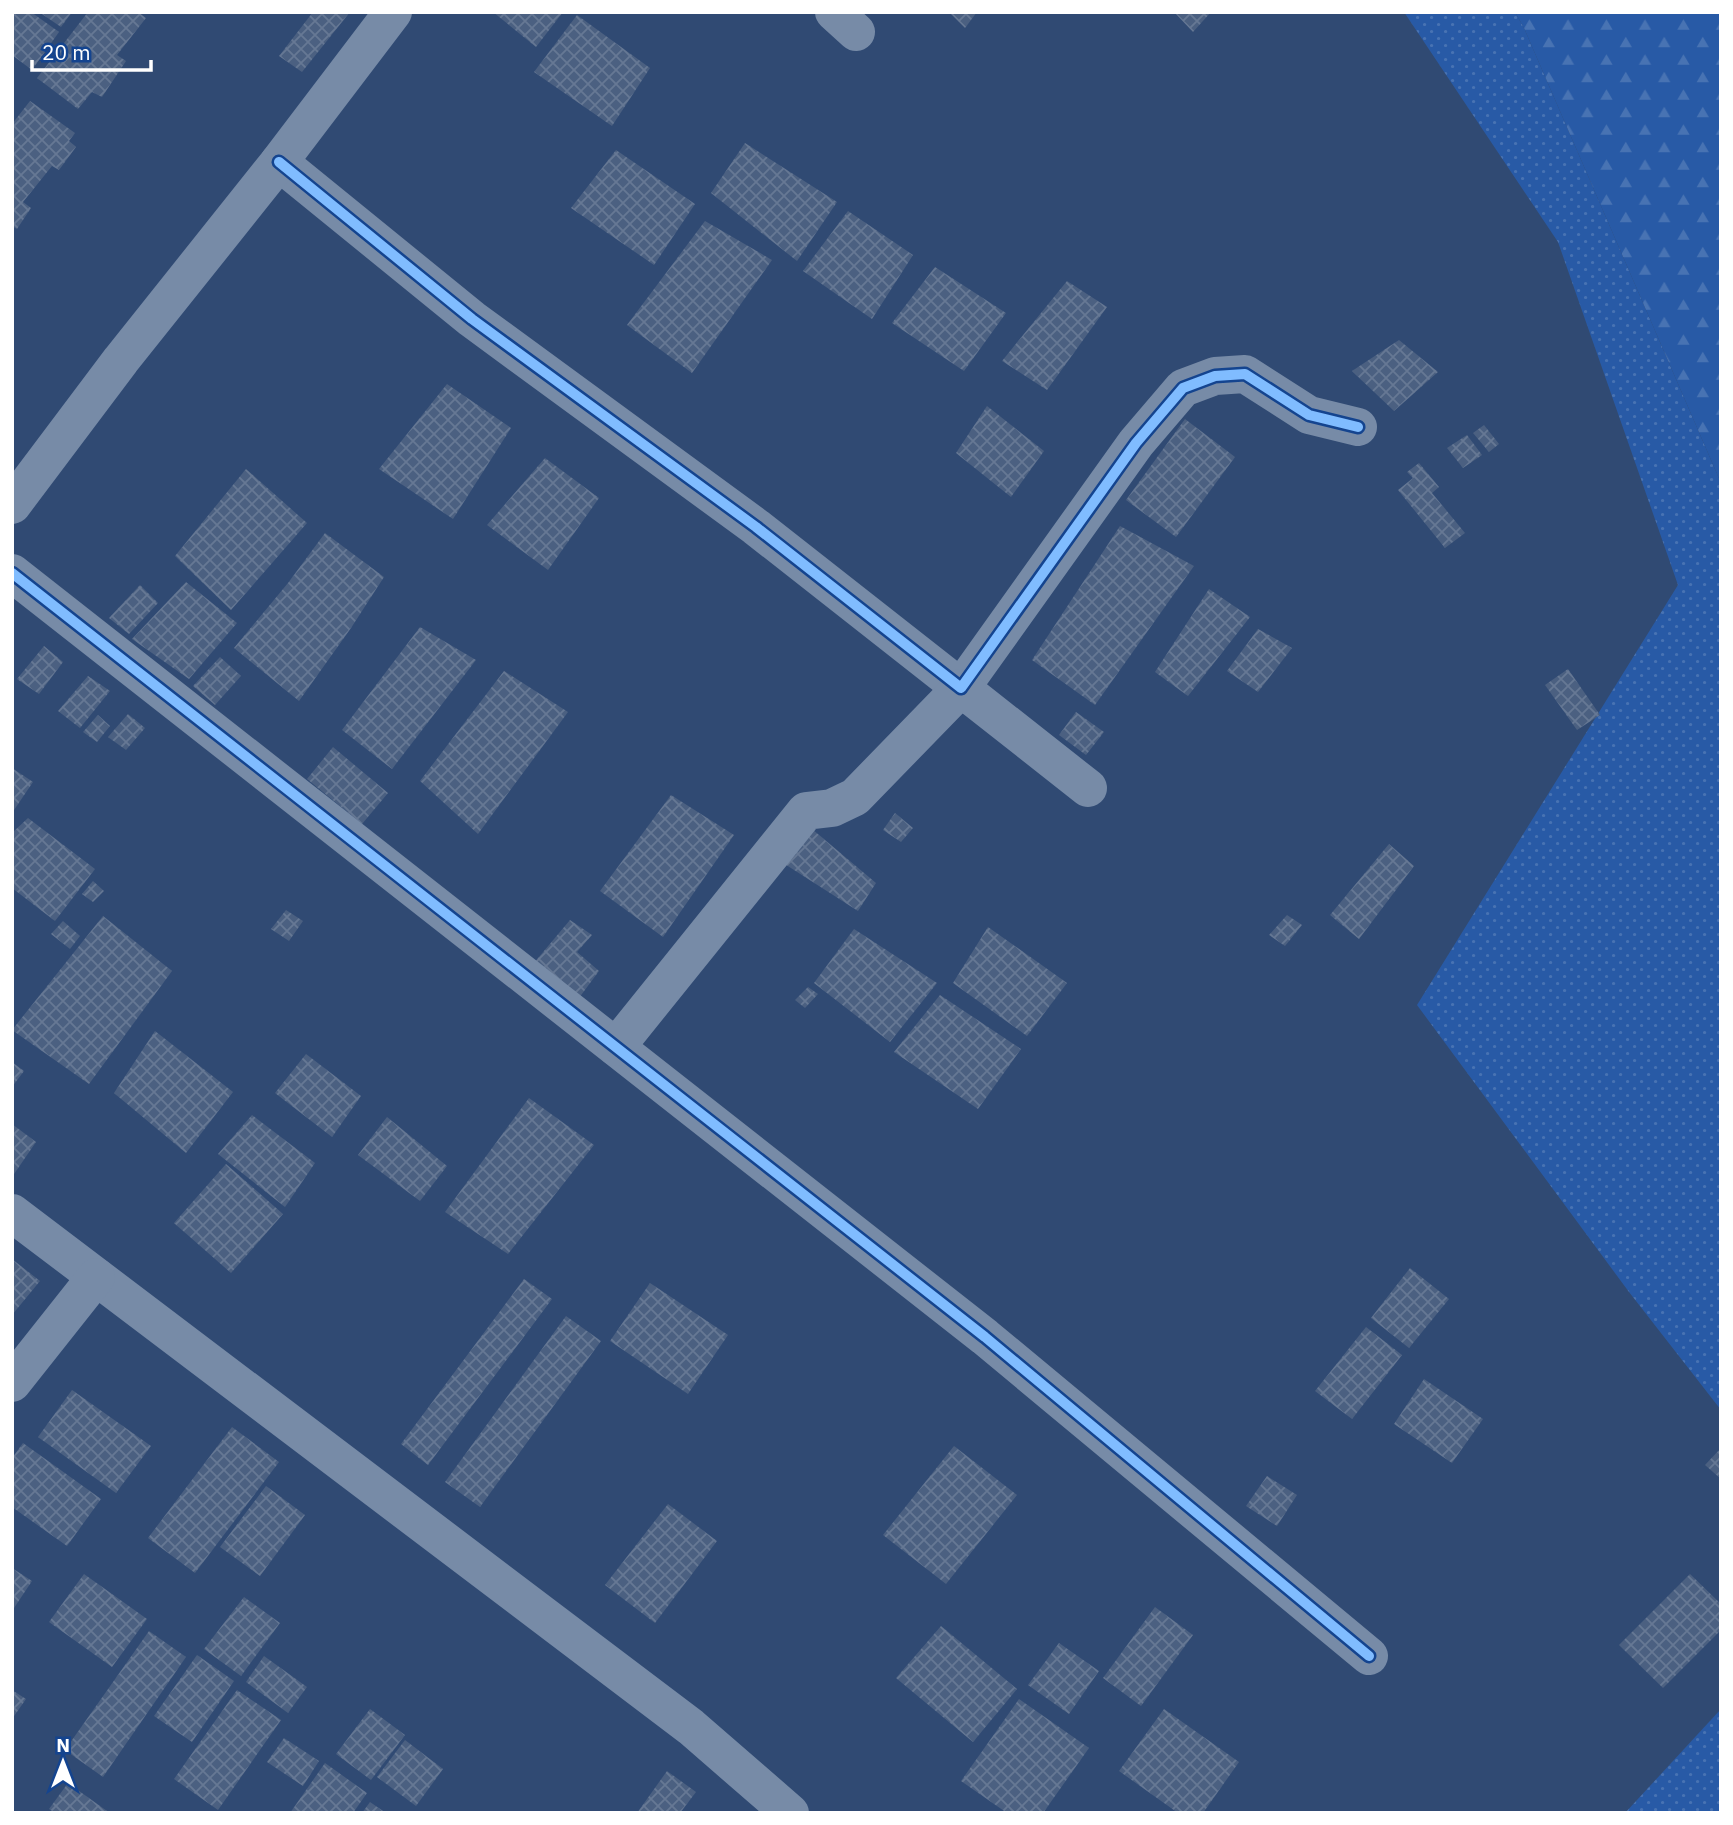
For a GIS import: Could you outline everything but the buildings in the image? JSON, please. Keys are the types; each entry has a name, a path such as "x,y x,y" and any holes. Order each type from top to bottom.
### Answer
{"street":[{"path":"12,505 121,360 279,162 393,12"},
{"path":"279,162 472,319 756,527 1088,788"},
{"path":"616,1047 806,811 832,808 855,797 961,688 1136,443 1183,388 1215,376 1245,374 1309,415 1358,427"},
{"path":"12,573 985,1337 1369,1656"},
{"path":"12,1213 691,1727 790,1813"},
{"path":"12,1384 96,1277"}],"green space":[{"path":"1404,12 1515,12 1721,483 1721,1410 1629,1292 1417,1005 1678,585 1558,242"},
{"path":"1515,12 1721,12 1721,483 1524,28"},
{"path":"1721,1709 1721,1813 1625,1813"}],"cycle path":[{"path":"279,162 472,319 756,527 961,688 1136,443 1183,388 1215,376 1245,374 1309,415 1358,427"},
{"path":"12,573 985,1337 1369,1656"}]}
